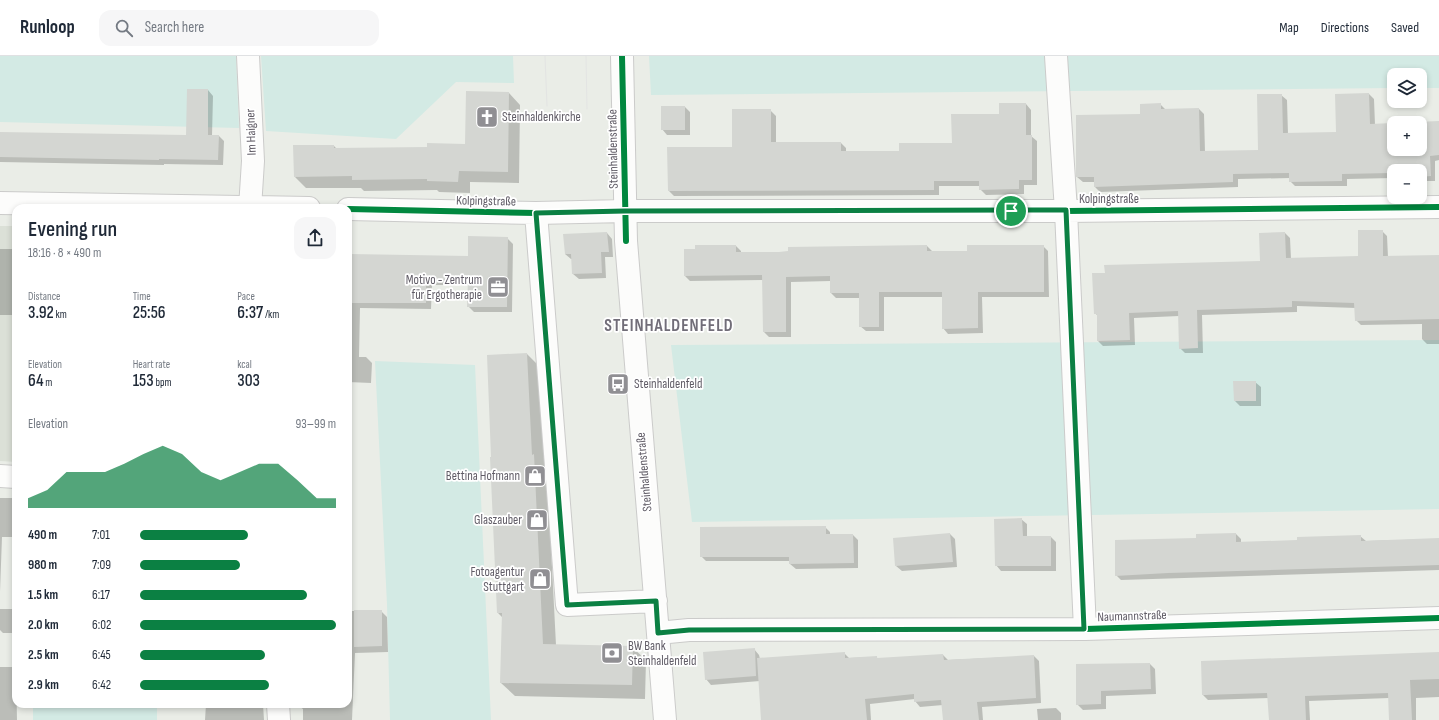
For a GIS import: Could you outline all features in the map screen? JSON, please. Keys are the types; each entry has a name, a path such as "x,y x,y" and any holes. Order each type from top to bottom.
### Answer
{"street":[{"name":"Im Haigner","path":"248,56 253,161 250,204"},
{"name":"Steinhaldenstraße","path":"622,56 627,249 636,376 665,720"},
{"path":"1056,56 1066,210 1084,629"},
{"path":"0,203 62,204"},
{"name":"Kolpingstraße","path":"352,209 536,213 625,211 1439,207"},
{"path":"536,213 567,605 656,601"},
{"path":"0,476 12,477"},
{"name":"Naumannstraße","path":"658,633 689,630 1084,629 1439,618"},
{"path":"278,708 279,720"}],"shaded area":[{"path":"0,56 236,56 239,128 0,122"},
{"path":"261,56 513,56 514,83 456,82 396,139 266,131"},
{"path":"649,56 1439,56 1439,88 1427,88 1427,68 1387,68 1387,88 651,95"},
{"path":"0,226 12,226 12,462 0,461"},
{"path":"1439,340 1439,509 692,522 671,345"},
{"path":"375,361 475,365 491,720 390,720 387,604"},
{"path":"33,708 157,708 157,720 33,720"}],"building":[{"path":"187,89 208,89 208,135 219,135 218,160 0,157 0,132 186,135"},
{"path":"466,91 509,92 508,172 459,171 458,182 427,181 427,179 352,180 352,176 294,177 293,145 334,145 334,148 427,147 427,143 465,144"},
{"path":"1369,93 1370,124 1387,123 1387,156 1427,156 1427,122 1439,121 1439,155 1430,156 1431,176 1427,176 1427,164 1387,164 1387,173 1342,174 1342,181 1289,182 1289,173 1233,174 1233,182 1094,187 1094,177 1076,177 1076,115 1140,114 1140,104 1161,103 1161,109 1199,108 1200,151 1258,150 1257,94 1282,94 1283,133 1336,132 1335,94"},
{"path":"999,103 1026,103 1026,135 1032,135 1032,180 1019,180 1019,189 979,190 979,181 934,181 934,190 668,191 667,147 732,147 732,109 771,109 771,142 841,142 841,151 899,151 899,143 952,143 951,114 999,114"},
{"path":"661,106 685,106 685,130 661,130"},
{"path":"1358,230 1383,230 1383,256 1439,255 1439,319 1355,321 1354,303 1292,301 1292,307 1197,310 1198,348 1179,349 1178,311 1129,313 1130,340 1097,341 1097,314 1094,314 1092,273 1105,273 1104,265 1260,261 1259,233 1285,232 1286,258 1358,256"},
{"path":"607,232 609,252 601,252 602,273 572,274 571,254 565,254 563,234"},
{"path":"468,236 508,237 507,307 467,307 468,279 426,279 426,303 352,303 352,254 468,256"},
{"path":"695,245 736,245 736,252 779,252 788,251 788,247 927,245 927,251 967,251 967,245 1044,245 1044,292 978,292 978,328 942,329 942,292 879,292 879,327 859,327 859,293 830,293 830,276 786,277 786,332 763,332 762,275 684,276 684,249 695,249"},
{"path":"527,353 532,455 534,454 543,644 633,646 632,685 500,683 502,613 497,613 487,355"},
{"path":"1233,381 1256,381 1256,401 1234,401"},
{"path":"1022,518 1023,536 1051,536 1051,566 995,566 994,519"},
{"path":"826,526 826,534 853,534 854,563 789,564 789,557 700,557 700,527"},
{"path":"950,533 953,562 895,566 893,538"},
{"path":"1236,533 1236,542 1297,540 1297,537 1361,535 1361,541 1439,538 1439,565 1115,576 1115,540 1196,538 1196,534"},
{"path":"354,610 382,610 382,646 354,647"},
{"path":"755,648 756,676 705,680 703,652"},
{"path":"845,652 845,658 877,656 877,658 943,654 944,660 1034,655 1036,698 977,702 979,720 943,720 941,700 914,702 914,694 865,699 867,720 761,720 757,658"},
{"path":"1439,652 1439,679 1410,680 1412,720 1389,720 1388,693 1305,696 1306,720 1269,720 1267,693 1202,695 1201,661"},
{"path":"1150,663 1151,689 1101,691 1101,704 1076,705 1076,664"}],"tram line":[{"path":"545,56 547,106"},
{"path":"586,56 587,109"}],"cycle path":[{"path":"622,56 626,241"},
{"path":"352,209 536,213 625,211 1066,211 1439,207"},
{"path":"658,633 689,630 1085,629 1439,618"}],"place":[{"name":"Steinhaldenkirche","path":"487,117"},
{"name":"Motivo - Zentrum für Ergotherapie","path":"498,287"},
{"name":"Steinhaldenfeld","path":"618,384"},
{"name":"Bettina Hofmann","path":"535,476"},
{"name":"Glaszauber","path":"537,520"},
{"name":"Fotoagentur Stuttgart","path":"540,579"},
{"name":"BW Bank Steinhaldenfeld","path":"612,653"}],"district":[{"name":"STEINHALDENFELD","path":"669,326"}],"route":[{"path":"1066,210 1084,629 689,630 658,633 656,601 567,605 536,213 625,211 1011,211 1066,210"}]}
